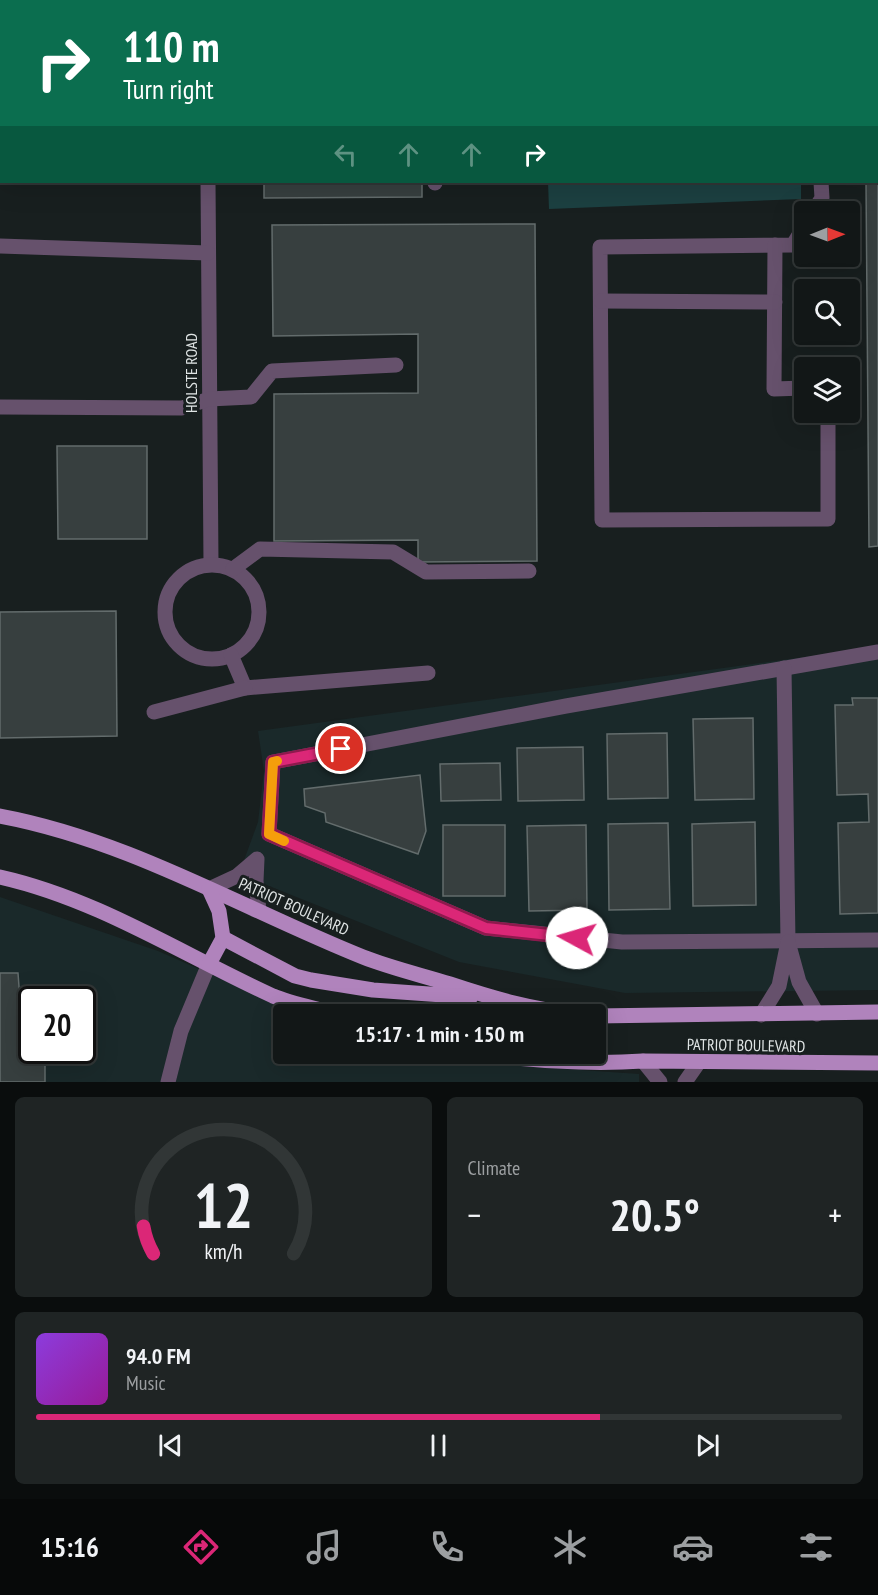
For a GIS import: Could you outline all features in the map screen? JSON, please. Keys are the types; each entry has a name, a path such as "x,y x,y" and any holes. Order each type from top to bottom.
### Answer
{"main road":[{"name":"PATRIOT BOULEVARD","path":"0,816 33,822 88,838 141,858 365,957 515,1004"},
{"path":"0,877 67,897 122,921 276,997 300,1004"},
{"path":"209,889 219,912 223,938 209,964"},
{"path":"223,938 295,976 311,980 373,990 498,1000"},
{"name":"PATRIOT BOULEVARD","path":"606,1016 878,1012"},
{"name":"PATRIOT BOULEVARD","path":"606,1064 878,1063"}],"street":[{"name":"HOLSTE ROAD","path":"208,183 211,564"},
{"path":"820,201 821,183"},
{"path":"794,243 600,248 602,520 828,519 828,423"},
{"path":"775,245 774,389 794,388"},
{"path":"0,246 208,253"},
{"path":"601,301 775,302"},
{"path":"0,407 182,408 209,399 251,397 272,371 396,364"},
{"path":"233,569 260,549 393,552 426,572 529,571"},
{"path":"211,564 233,569 246,578 255,591 259,605 259,620 254,635 244,647 231,655 217,659 202,658 188,652 177,642 169,629 165,615 167,600 173,586 183,575 196,567 211,564"},
{"path":"259,911 256,881 257,859 269,834 273,762 554,708 878,652"},
{"path":"231,655 245,688"},
{"path":"761,1015 779,986 788,942 784,668"},
{"path":"154,712 245,688 428,673"},
{"path":"269,834 486,928 622,942 878,940"},
{"path":"209,889 237,876 257,859"},
{"path":"788,942 799,982 818,1014"},
{"path":"168,1082 181,1031 209,964"},
{"path":"643,1062 660,1082"},
{"path":"685,1082 699,1062"}],"shaded area":[{"path":"548,183 801,183 801,199 549,209"},
{"path":"878,647 878,990 625,993 459,962 239,874 258,822 264,771 258,731"},
{"path":"0,897 158,951 279,1004 273,1004 273,1064 495,1064 639,1074 639,1082 0,1082"}],"building":[{"path":"264,183 422,183 422,197 264,198"},
{"path":"866,183 878,183 878,546 869,547"},
{"path":"535,224 537,561 418,562 418,540 274,541 274,394 418,393 418,334 273,336 272,225"},
{"path":"57,446 147,446 147,539 58,539"},
{"path":"116,611 117,736 0,738 0,612"},
{"path":"852,698 878,698 878,913 840,914 838,823 869,822 868,794 837,795 835,705 853,705"},
{"path":"753,718 754,799 695,800 693,719"},
{"path":"667,733 668,798 608,799 607,734"},
{"path":"583,747 584,800 518,801 517,748"},
{"path":"500,763 501,800 441,801 440,764"},
{"path":"420,775 426,831 418,854 326,822 325,813 305,806 304,789"},
{"path":"755,822 756,905 693,906 692,824"},
{"path":"668,823 670,909 609,910 608,824"},
{"path":"443,825 505,825 505,896 443,896"},
{"path":"586,825 587,910 529,911 527,826"},
{"path":"0,973 18,973 18,1064 45,1064 45,1082 0,1082"}],"slow traffic":[{"path":"277,761 273,762 269,834 284,841"}],"route":[{"path":"341,749 273,762 269,834 486,928 577,938"}]}
